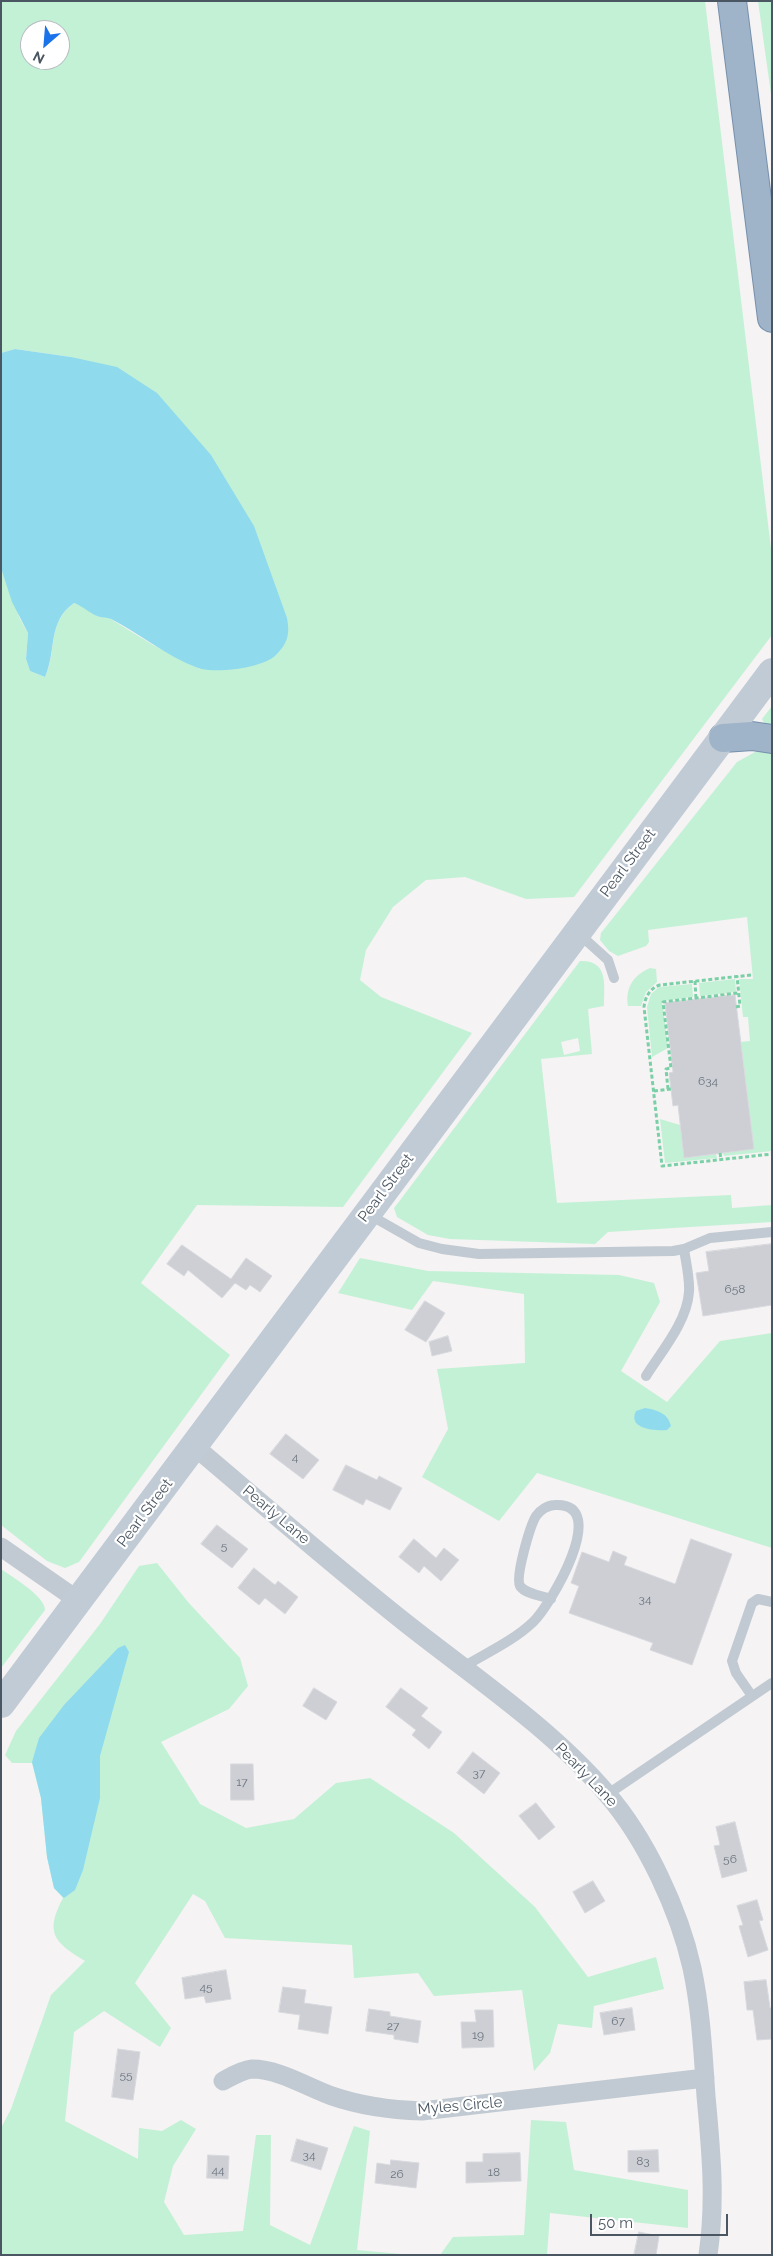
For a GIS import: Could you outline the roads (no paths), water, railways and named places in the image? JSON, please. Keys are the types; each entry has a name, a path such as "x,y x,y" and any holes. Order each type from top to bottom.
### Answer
{"highway":[{"path":"732,1 772,318"},
{"path":"723,738 752,736 772,739"}],"main road":[{"name":"Pearl Street","path":"1,1704 772,672"}],"street":[{"name":"Pearly Lane","path":"194,1446 355,1582 568,1754 608,1794 647,1854 669,1900 682,1934 691,1968 697,2003 712,2160 713,2202 708,2255"},
{"path":"1,1547 79,1601"},
{"name":"Myles Circle","path":"223,2081 251,2069 279,2075 354,2103 383,2108 422,2111 705,2078"}],"lane":[{"path":"577,932 608,960 614,978"},
{"path":"367,1214 419,1243 442,1249 479,1254 684,1250 710,1238 772,1232"},
{"path":"646,1376 686,1307 689,1292 684,1250"},
{"path":"462,1667 523,1631 535,1620 551,1599 573,1553 580,1525 577,1514 570,1509 555,1505 548,1506 537,1515 518,1576 520,1586 524,1590 551,1599"},
{"path":"752,1696 736,1673 732,1661 752,1603 758,1599 772,1602"},
{"path":"608,1794 772,1683"}],"water":[{"path":"15,349 71,357 117,367 157,393 211,455 254,526 287,618 287,638 276,655 270,660 239,669 206,670 198,668 165,652 111,619 97,616 74,603 65,611 56,628 49,667 45,677 30,671 26,659 28,633 12,602 1,568 1,353"},
{"path":"645,1408 665,1415 671,1426 667,1430 662,1430 644,1428 639,1425 635,1422 636,1411"},
{"path":"125,1645 129,1652 100,1756 100,1798 83,1870 75,1890 64,1898 54,1888 47,1857 41,1798 32,1762 39,1738 64,1705 118,1648"}]}
